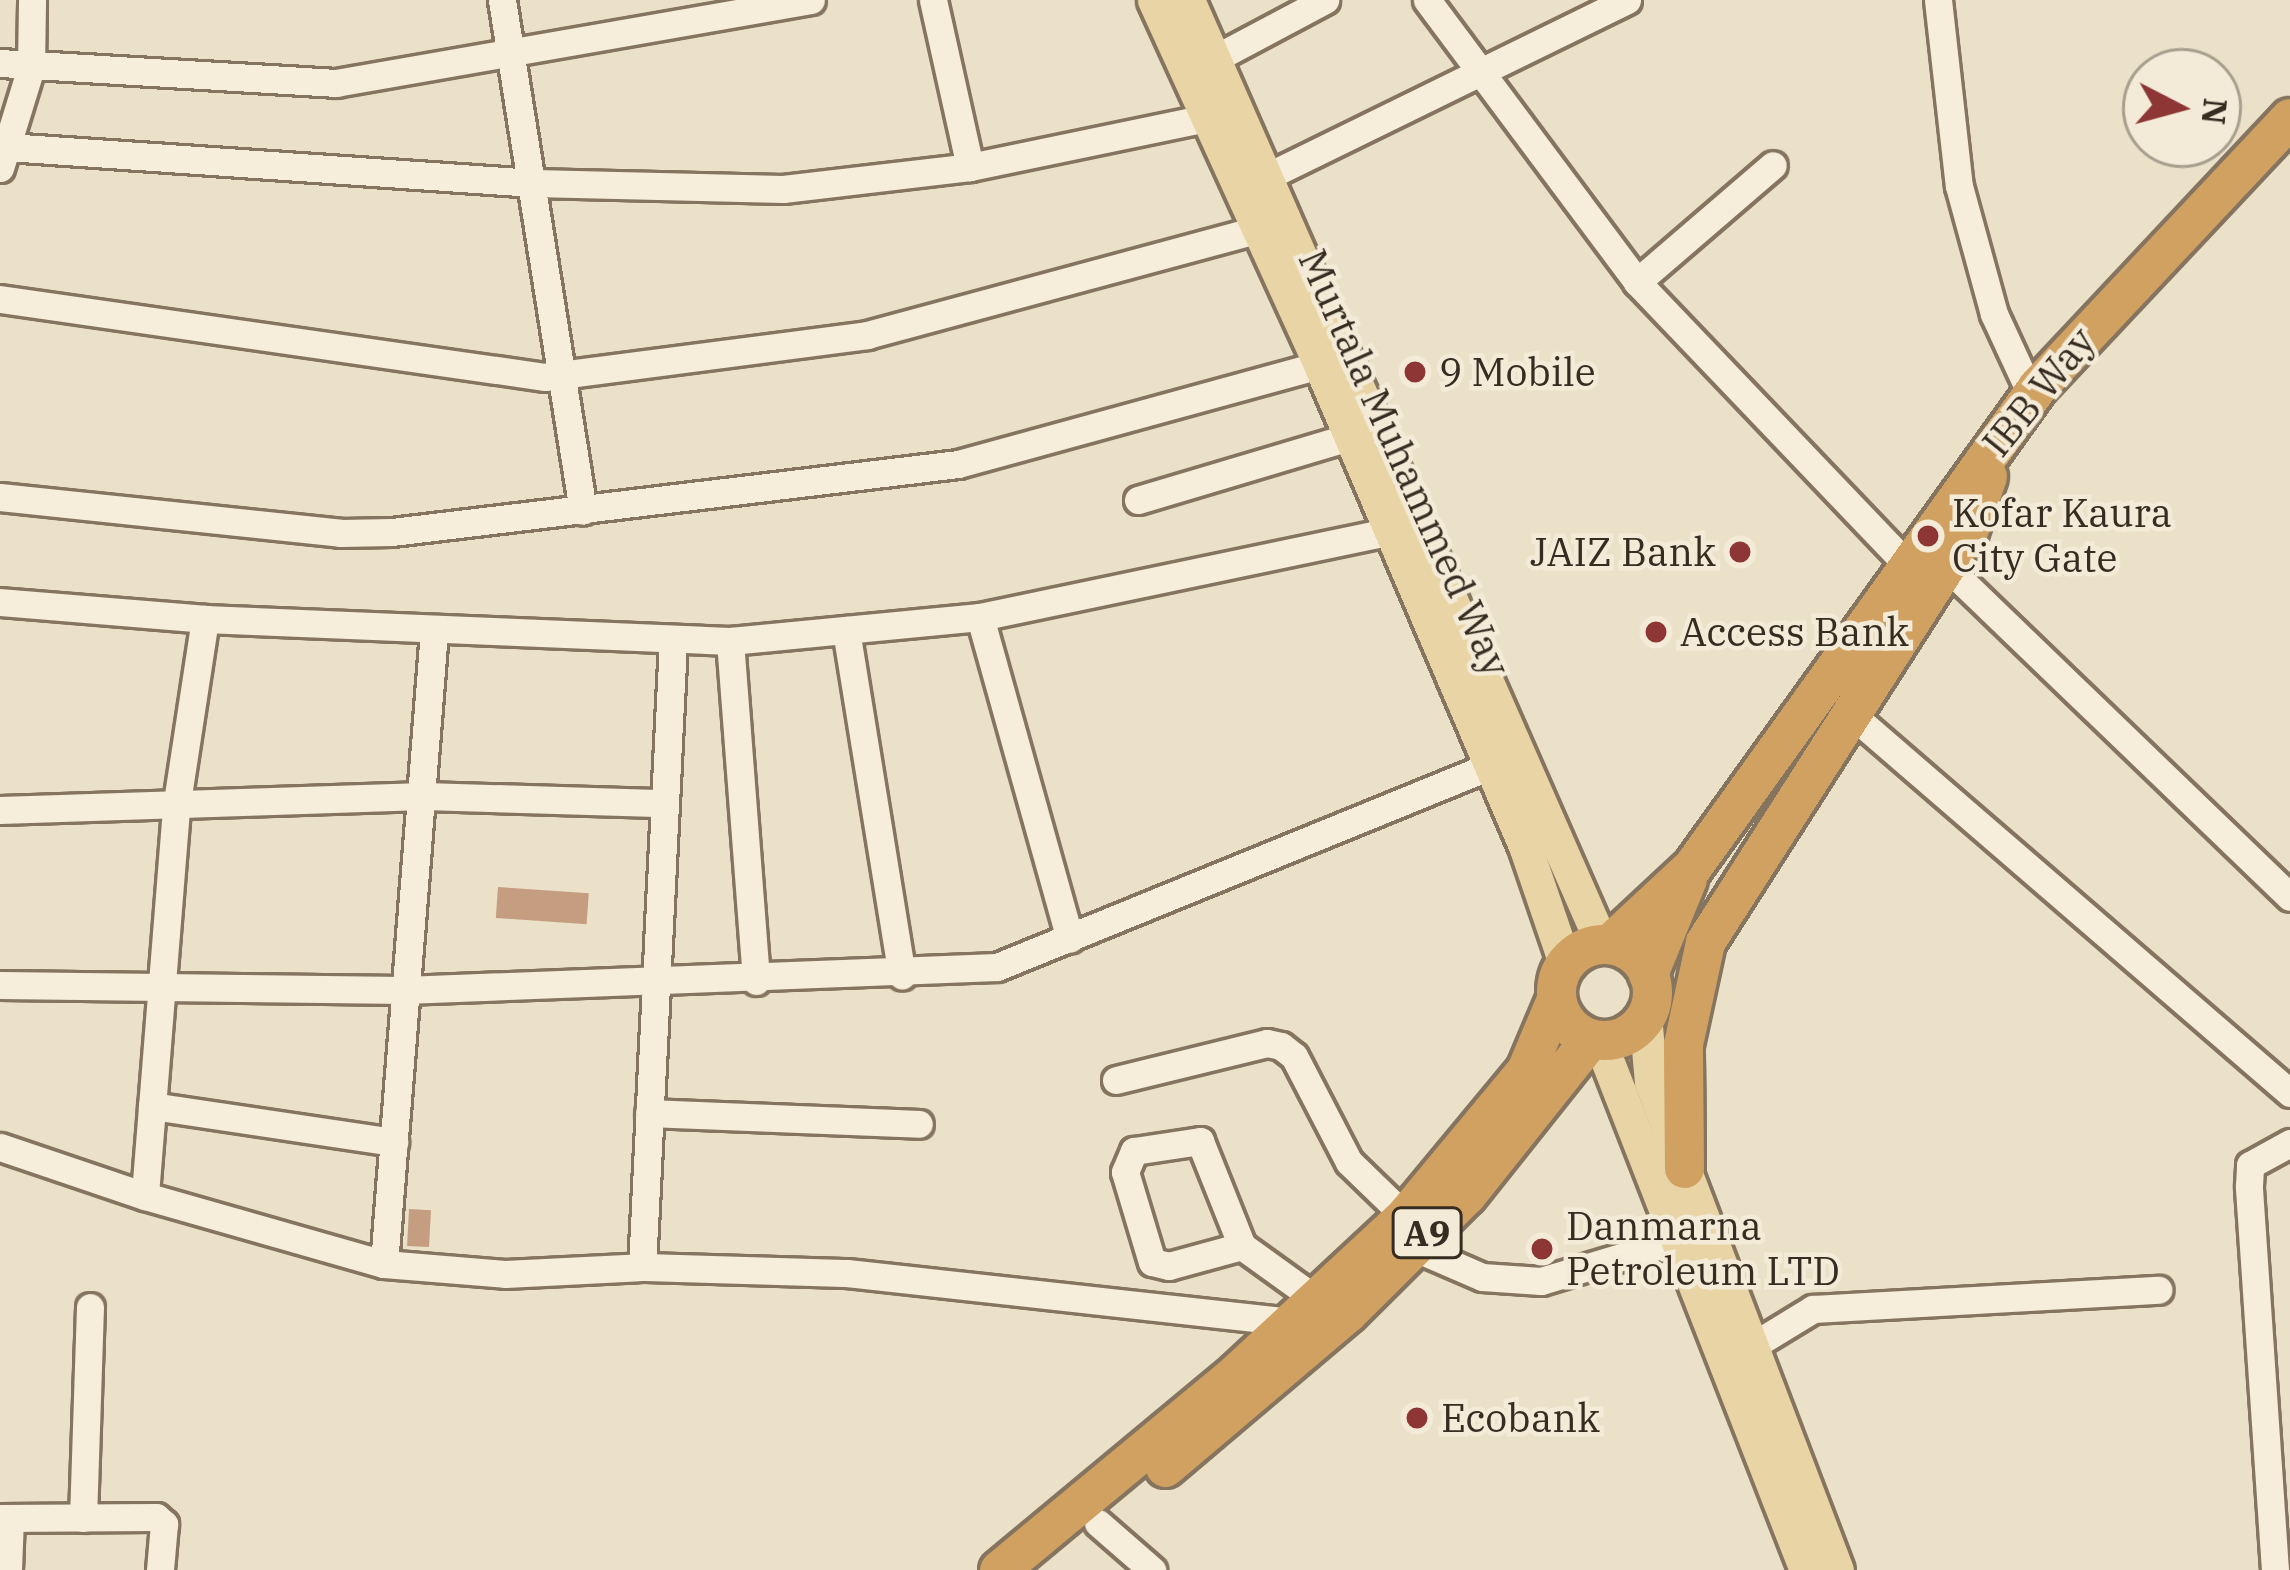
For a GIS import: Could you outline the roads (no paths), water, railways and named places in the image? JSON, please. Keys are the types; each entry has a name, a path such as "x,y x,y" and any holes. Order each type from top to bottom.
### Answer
{"highway":[{"name":"IBB Way","path":"1605,944 1692,867 1926,566 2031,394 2290,118"},
{"path":"1684,1168 1683,1044 1705,942 1851,714 1926,566"},
{"name":"IBB Way","path":"1648,974 1692,867"},
{"path":"1595,1040 1566,1022 1561,981 1605,944 1648,974 1645,1016"},
{"name":"A9","path":"999,1570 1148,1465 1238,1390 1409,1232 1526,1070 1561,981"},
{"name":"A9","path":"1238,1390 1305,1311 1466,1195 1595,1040 1621,1037 1645,1016"},
{"name":"A9","path":"1041,1570 1098,1523 1148,1465"}],"main road":[{"name":"Murtala Muhammed Way","path":"1154,0 1221,116 1266,178 1605,944"},
{"name":"Murtala Muhammed Way","path":"1188,0 1214,59 1221,116 1255,230 1320,365 1490,766 1561,981"},
{"path":"1645,1016 1651,1082 1750,1348 1806,1532 1806,1570"},
{"path":"1595,1040 1674,1241 1806,1532 1838,1570"}],"street":[{"path":"32,0 32,67 4,157 534,183 783,189 970,167 1221,116"},
{"path":"502,0 566,373 584,511"},
{"path":"0,63 335,83 811,0"},
{"path":"934,0 970,167"},
{"path":"1214,59 1324,0"},
{"path":"1427,0 1637,282 1926,566 2290,897"},
{"path":"1266,178 1476,68 1628,0"},
{"path":"1938,0 1959,186 1994,314 2031,394"},
{"path":"1637,282 1773,165"},
{"path":"0,299 518,375 566,373 867,334 1255,230"},
{"path":"0,497 340,533 584,511 958,464 1320,365"},
{"path":"1138,500 1349,437"},
{"path":"0,602 205,619 673,644 980,616 1388,532"},
{"path":"980,616 1070,939"},
{"path":"145,1196 157,991 176,809 205,619"},
{"path":"846,630 902,976"},
{"path":"384,1264 434,631"},
{"path":"730,641 756,982"},
{"path":"642,1267 673,644"},
{"path":"1851,714 2289,1092"},
{"path":"0,985 157,991 404,989 756,982 997,967 1490,766"},
{"path":"0,810 176,809 424,796 665,803"},
{"path":"1116,1080 1267,1043 1281,1046 1294,1055 1349,1162 1409,1232 1482,1277 1541,1281 1674,1241"},
{"path":"152,1106 394,1142"},
{"path":"649,1113 919,1124"},
{"path":"1241,1246 1169,1266 1152,1262 1125,1172 1135,1151 1200,1141 1241,1246 1305,1311"},
{"path":"2275,1570 2281,1511 2248,1186 2250,1165 2290,1143"},
{"path":"0,1147 145,1196 384,1264 505,1274 642,1267 847,1273 1305,1311"},
{"path":"1750,1348 1814,1310 2158,1290"},
{"path":"83,1517 90,1306"},
{"path":"8,1570 5,1518 156,1517 164,1524 160,1570"},
{"path":"1098,1523 1153,1570"}],"place":[{"name":"9 Mobile","path":"1415,372"},
{"name":"Kofar Kaura City Gate","path":"1928,536"},
{"name":"JAIZ Bank","path":"1740,552"},
{"name":"Access Bank","path":"1656,632"},
{"name":"Danmarna Petroleum LTD","path":"1542,1249"},
{"name":"Ecobank","path":"1417,1418"}]}
